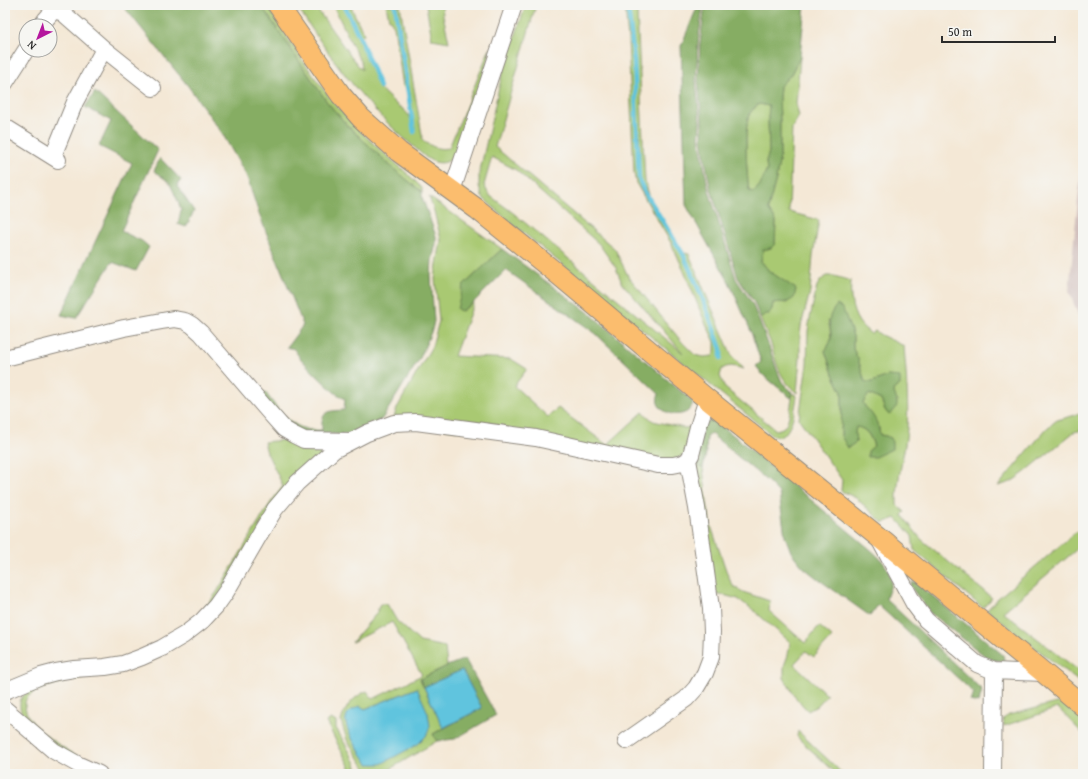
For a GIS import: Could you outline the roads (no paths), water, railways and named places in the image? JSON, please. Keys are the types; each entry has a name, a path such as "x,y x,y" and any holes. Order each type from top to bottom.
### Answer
{"main road":[{"path":"278,5 341,95 361,118 399,152 477,209 560,276 1083,706"}],"street":[{"path":"452,191 514,5"},
{"path":"47,18 54,10 63,13 104,49 153,88"},
{"path":"5,127 55,158 75,102 104,49"},
{"path":"5,83 21,58"},
{"path":"5,358 146,323 174,319 185,321 201,333 284,429 304,440 351,441"},
{"path":"626,741 686,699 696,688 705,673 711,657 711,608 697,508 688,460 707,398"},
{"path":"5,691 41,676 56,672 124,664 162,648 184,635 202,621 216,606 226,592 275,509 297,483 334,450 367,433 394,423 416,422 536,438 658,465 673,464 688,460"},
{"path":"876,535 914,604 926,620 977,664 994,671 1044,673"},
{"path":"993,774 994,671"},
{"path":"5,709 54,751 78,765 99,774"}],"water":[{"path":"462,670 482,708 443,728 424,687"},
{"path":"417,688 428,713 430,726 426,736 418,744 381,764 368,764 347,728 346,718 348,714 351,710 360,706 365,709"}],"waterway":[{"path":"344,5 360,38 380,87"},
{"path":"395,5 414,132"},
{"path":"624,5 628,10 634,60 639,179 643,189 683,254 701,294 721,349 721,358"}]}
